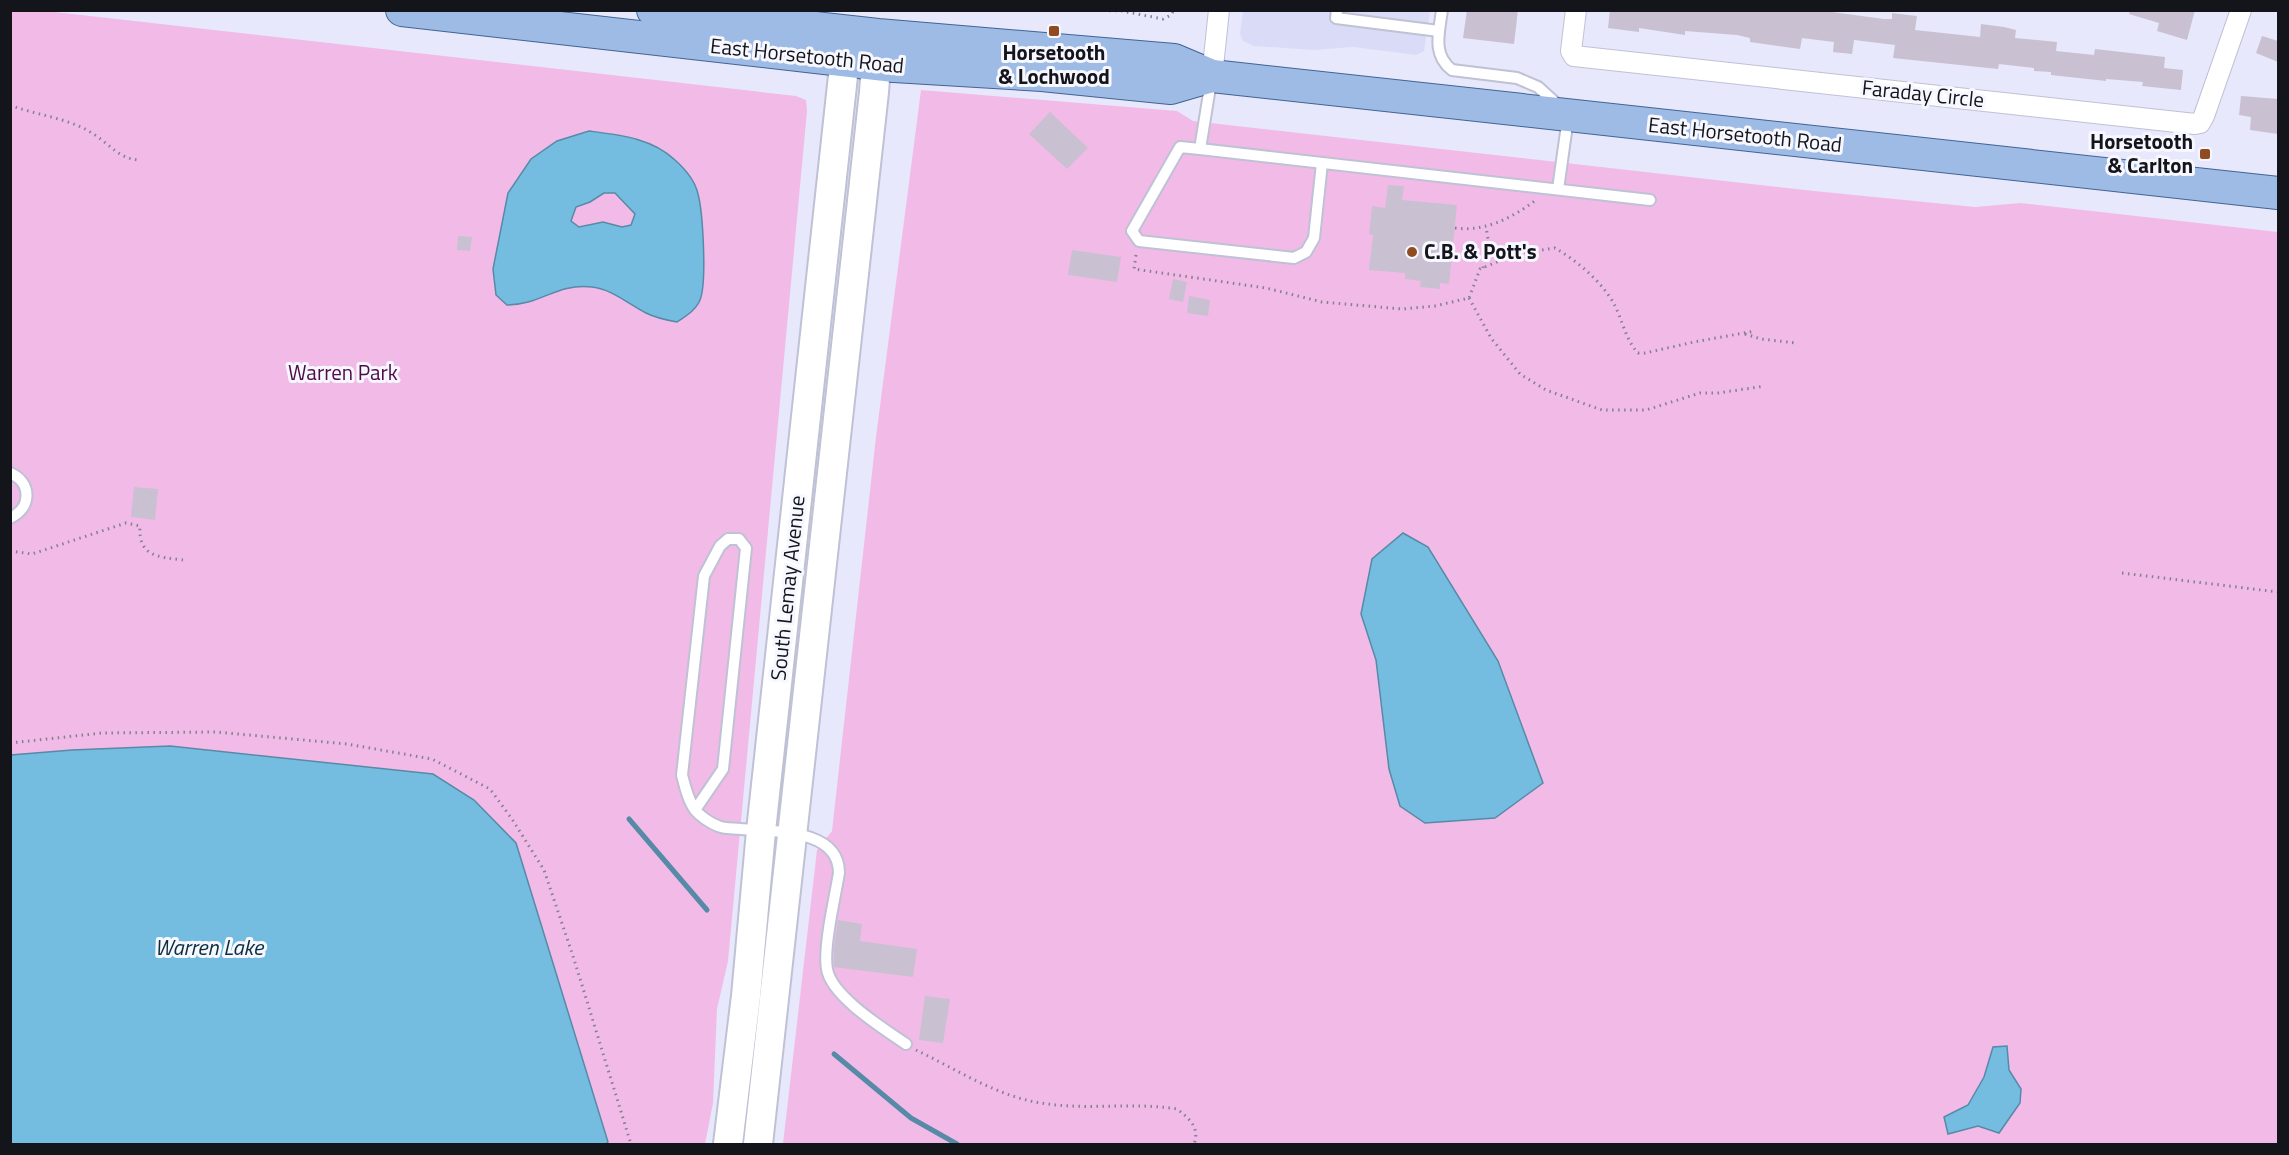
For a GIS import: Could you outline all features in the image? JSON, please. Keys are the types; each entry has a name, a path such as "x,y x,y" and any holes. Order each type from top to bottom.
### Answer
{"main road":[{"name":"East Horsetooth Road","path":"402,10 862,48 1174,60 1212,76 2278,193"},
{"name":"East Horsetooth Road","path":"653,10 862,48"},
{"name":"South Lemay Avenue","path":"728,1144 748,977 761,831 862,48"},
{"name":"South Lemay Avenue","path":"758,1144 793,834 862,48"}],"street":[{"path":"1212,76 1219,10"},
{"name":"Faraday Circle","path":"1576,10 1571,51 1574,56 2195,124 2200,123 2204,116 2241,10"}],"lane":[{"path":"1337,10 1336,18 1439,31"},
{"path":"1442,10 1438,49 1444,64 1452,70 1517,78 1538,87 1568,116 1555,189"},
{"path":"1200,149 1212,76"},
{"path":"1322,163 1314,238 1306,252 1294,258 1139,241 1132,231 1180,147 1555,189 1650,200"},
{"path":"10,472 20,478 27,490 27,498 21,512 10,518"},
{"path":"695,810 723,770 746,548 739,540 728,539 720,546 704,576 682,775 686,792 695,810 719,827 793,834 815,839 828,846 839,863 827,971 836,987 862,1014 906,1044"}],"path":[{"path":"1085,10 1122,11 1163,19 1171,15 1174,10"},
{"path":"10,105 77,125 95,135 119,155 139,160"},
{"path":"1455,228 1467,230 1486,227 1527,207 1555,189"},
{"path":"1483,268 1488,239 1486,227"},
{"path":"1139,241 1134,269 1266,288 1322,302 1402,309 1435,306 1469,298"},
{"path":"1755,331 1638,353 1632,346 1612,301 1595,279 1574,260 1555,248 1516,254 1480,268 1469,298 1491,338 1520,374 1546,390 1602,410 1646,410 1700,393 1718,393 1765,386"},
{"path":"1743,333 1761,339 1796,343"},
{"path":"10,551 32,554 126,523 140,526 139,538 145,549 156,556 183,560"},
{"path":"2122,573 2278,592"},
{"path":"10,743 102,733 216,732 347,744 432,759 490,789 544,870 631,1144"},
{"path":"906,1044 1014,1097 1046,1104 1076,1107 1177,1109 1193,1123 1196,1131 1194,1144"}],"shaded area":[{"path":"1243,11 1430,11 1424,51 1416,55 1353,47 1314,50 1254,46 1243,41 1240,34"}],"green space":[{"name":"Warren Park","path":"11,11 46,11 796,96 806,100 807,111 728,961 717,1009 713,1103 705,1144 609,1144 516,843 474,800 433,774 171,746 11,755"},
{"path":"921,90 1177,111 1193,121 1814,191 1975,207 2021,203 2278,232 2278,1144 783,1144 817,850 832,831 876,437"}],"water":[{"path":"589,131 635,139 666,153 689,175 697,189 700,203 704,264 700,300 687,315 677,322 657,318 613,294 592,287 568,288 530,302 507,305 496,295 493,269 508,193 531,159 557,141","holes":["604,193 615,193 635,214 631,225 622,227 603,222 579,227 571,221 576,207"]},
{"path":"1403,533 1428,547 1498,661 1543,783 1495,818 1425,823 1400,806 1389,769 1376,660 1361,614 1372,559"},
{"name":"Warren Lake","path":"170,746 433,774 474,800 516,843 608,1142 605,1144 11,1144 11,755"},
{"path":"2007,1046 2009,1070 2021,1089 2020,1103 1999,1133 1978,1126 1948,1134 1944,1117 1968,1105 1984,1077 1993,1047"}],"building":[{"path":"1467,10 1518,10 1514,44 1463,38"},
{"path":"1610,10 1817,10 1884,19 1892,19 1892,13 1917,16 1915,30 1980,37 1981,24 2004,27 2016,30 2015,38 2057,42 2056,51 2094,55 2095,49 2165,57 2164,68 2183,70 2181,90 2142,86 2143,82 2106,79 2106,81 2051,75 2051,72 2034,71 2034,68 1999,64 1998,69 1893,58 1895,45 1854,40 1852,54 1833,52 1834,42 1802,38 1800,49 1750,42 1750,38 1737,35 1685,31 1685,35 1639,28 1639,32 1608,28"},
{"path":"2130,10 2195,10 2187,40 2157,31 2159,23 2129,14"},
{"path":"2262,36 2278,41 2278,62 2256,53"},
{"path":"2241,96 2278,99 2278,134 2250,130 2251,117 2239,115"},
{"path":"1050,112 1088,148 1067,169 1029,134"},
{"name":"C.B. & Pott's","path":"1388,185 1404,186 1402,200 1457,205 1449,284 1440,283 1440,289 1420,287 1421,281 1405,279 1405,273 1369,270 1373,235 1369,234 1372,206 1385,208"},
{"path":"458,236 472,237 470,251 457,250"},
{"path":"1072,250 1121,257 1117,282 1068,275"},
{"path":"1173,279 1187,282 1183,302 1169,299"},
{"path":"1189,296 1210,300 1208,316 1187,313"},
{"path":"134,487 158,489 155,520 131,517"},
{"path":"838,920 862,924 860,941 917,949 913,977 834,967"},
{"path":"925,996 950,999 943,1043 919,1040"}],"waterway":[{"path":"629,819 707,910"},
{"path":"834,1054 911,1118 957,1144"}],"place":[{"name":"Horsetooth & Lochwood","path":"1054,31"},
{"name":"Horsetooth & Carlton","path":"2205,154"},
{"name":"C.B. & Pott's","path":"1412,252"}]}
